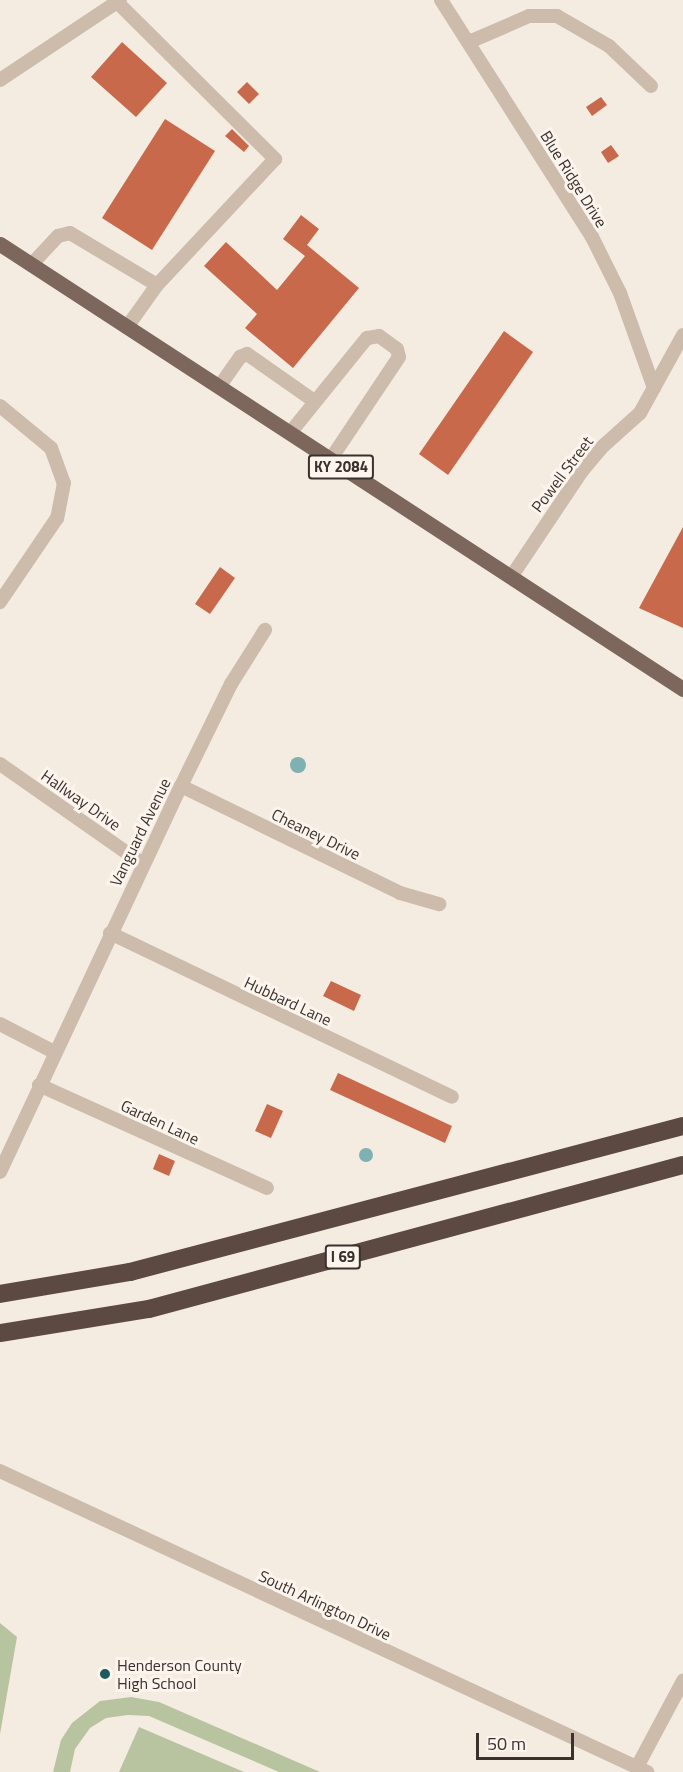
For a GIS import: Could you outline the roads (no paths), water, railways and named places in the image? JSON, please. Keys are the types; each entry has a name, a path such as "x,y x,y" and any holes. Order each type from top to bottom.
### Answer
{"highway":[{"name":"I 69","path":"0,1294 151,1268 683,1126"},
{"name":"I 69","path":"0,1334 149,1309 683,1165"}],"main road":[{"name":"KY 2084","path":"0,244 683,689"}],"street":[{"name":"Blue Ridge Drive","path":"441,0 608,266 654,388"},
{"path":"0,80 118,1 275,159 157,285 127,327"},
{"path":"469,42 529,16 557,16 609,46 651,86"},
{"path":"32,265 58,237 70,233 157,285"},
{"name":"Powell Street","path":"511,577 582,471 601,448 640,413 683,335"},
{"path":"290,433 367,338 379,336 397,349 399,357 330,460"},
{"path":"219,387 240,357 247,354 314,401"},
{"path":"0,406 51,448 64,483 57,518 0,602"},
{"name":"Vanguard Avenue","path":"39,1084 180,786 231,684 265,630"},
{"name":"Hallway Drive","path":"0,764 143,864"},
{"name":"Cheaney Drive","path":"180,786 400,893 439,904"},
{"name":"Hubbard Lane","path":"110,933 452,1097"},
{"path":"0,1024 54,1052"},
{"path":"0,1172 39,1084"},
{"name":"Garden Lane","path":"39,1084 267,1188"},
{"name":"South Arlington Drive","path":"0,1471 642,1769"},
{"path":"642,1769 683,1681"}],"water":[{"path":"298,757 306,765 298,773 290,765"},
{"path":"363,1148 369,1148 373,1155 369,1162 363,1162 359,1158 359,1152"}],"place":[{"name":"Henderson County High School","path":"105,1674"}]}
